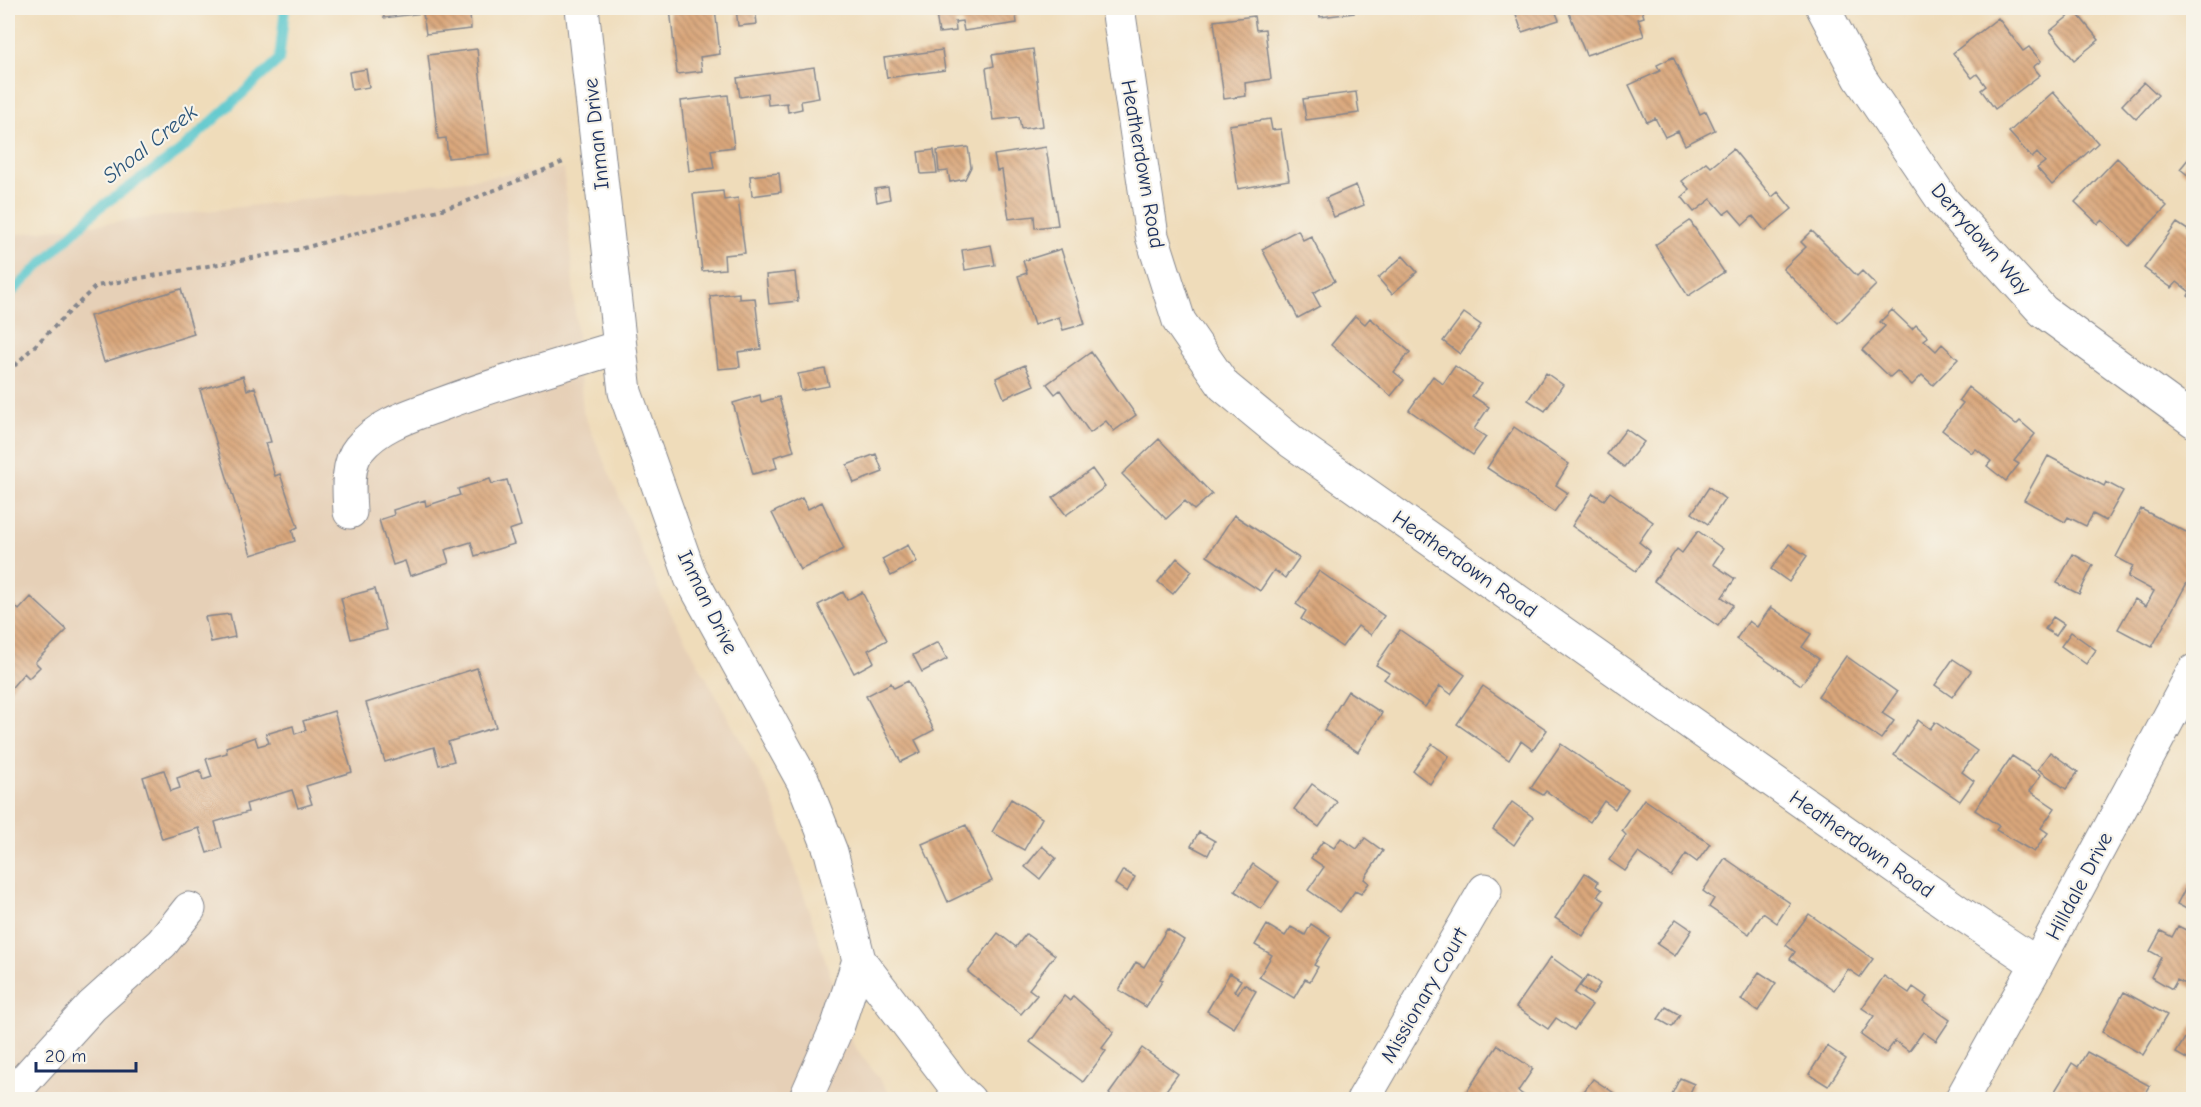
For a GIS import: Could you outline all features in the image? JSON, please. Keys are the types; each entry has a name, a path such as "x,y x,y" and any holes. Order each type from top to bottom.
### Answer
{"street":[{"name":"Inman Drive","path":"582,8 626,392 691,578 803,781 831,852 859,960"},
{"name":"Heatherdown Road","path":"1118,8 1152,236 1179,321 1224,386 1292,442 1936,896 2037,964"},
{"name":"Derrydown Way","path":"1823,8 1860,78 1944,202 2043,311 2193,421"},
{"path":"350,512 349,492 357,451 382,429 396,421 475,392 620,347"},
{"name":"Hilldale Drive","path":"1961,1100 2037,964 2193,671"},
{"name":"Missionary Court","path":"1363,1100 1485,890"},
{"path":"11,1094 92,1006 162,943 189,909"},
{"path":"805,1100 838,1025 859,960"},
{"path":"859,960 958,1090 969,1100"}],"path":[{"path":"8,372 96,286 297,250 463,203 598,148"}],"shaded area":[{"path":"564,168 583,412 662,597 772,798 853,1044 894,1099 8,1099 8,235"}],"building":[{"path":"383,8 473,8 474,13 470,14 471,29 426,34 423,13 384,18"},
{"path":"670,8 715,8 720,54 700,57 702,71 677,74"},
{"path":"736,8 755,8 757,24 738,26"},
{"path":"935,8 1015,8 1017,23 964,31 962,21 955,22 956,31 939,33"},
{"path":"1319,8 1353,8 1354,13 1320,17"},
{"path":"1514,8 1554,8 1559,20 1522,32"},
{"path":"1567,8 1641,8 1644,17 1638,19 1644,36 1586,55"},
{"path":"2075,11 2099,40 2074,60 2050,31"},
{"path":"1254,16 1256,30 1265,29 1271,79 1245,83 1246,96 1224,99 1214,21"},
{"path":"1998,18 2023,51 2029,47 2041,61 2033,67 2040,75 1995,109 1981,90 1986,86 1977,74 1972,78 1953,53"},
{"path":"477,49 489,154 448,158 446,138 438,139 428,55"},
{"path":"1033,49 1043,126 1021,129 1019,117 993,120 986,68 994,66 992,55"},
{"path":"942,50 945,70 887,78 884,58"},
{"path":"1673,57 1700,114 1706,111 1715,130 1685,145 1678,131 1665,137 1655,118 1647,122 1629,85 1660,71 1657,65"},
{"path":"814,67 819,98 801,101 802,109 788,112 787,103 768,105 767,93 740,97 737,78"},
{"path":"366,69 369,87 352,90 349,72"},
{"path":"2144,82 2158,95 2136,119 2122,105"},
{"path":"1356,92 1359,113 1306,120 1303,99"},
{"path":"2053,92 2098,143 2052,185 2037,168 2045,162 2037,153 2032,158 2009,132"},
{"path":"728,95 734,147 711,150 714,168 689,171 681,101"},
{"path":"1270,119 1272,130 1281,129 1289,180 1238,189 1229,125"},
{"path":"968,147 971,167 965,179 950,182 948,171 939,172 937,151"},
{"path":"1046,147 1058,225 1035,228 1034,216 1009,219 1002,170 997,171 994,155"},
{"path":"1733,149 1772,197 1778,192 1792,209 1765,231 1753,216 1743,225 1730,210 1724,214 1711,199 1694,212 1682,197 1690,190 1682,181 1706,162 1711,167"},
{"path":"934,150 937,173 921,174 918,152"},
{"path":"2194,152 2194,180 2180,169"},
{"path":"2117,158 2167,206 2129,246 2102,220 2098,224 2075,202"},
{"path":"779,173 781,192 752,196 750,176"},
{"path":"1356,185 1364,205 1334,217 1326,198"},
{"path":"888,187 890,199 877,202 875,189"},
{"path":"723,191 724,200 738,198 745,253 724,255 725,269 702,271 693,194"},
{"path":"1690,221 1724,272 1688,296 1655,245"},
{"path":"2177,223 2194,234 2194,300 2188,296 2190,292 2177,282 2172,288 2144,268"},
{"path":"1298,230 1303,240 1311,236 1335,281 1313,293 1320,306 1298,318 1262,249"},
{"path":"1812,231 1857,276 1862,271 1876,285 1838,323 1783,269 1806,247 1801,242"},
{"path":"991,245 995,265 965,270 962,250"},
{"path":"1061,249 1085,324 1063,330 1059,317 1034,325 1018,276 1027,273 1023,261"},
{"path":"1403,256 1417,272 1392,294 1378,278"},
{"path":"795,272 798,301 769,304 766,275"},
{"path":"181,289 194,334 104,362 90,316"},
{"path":"739,293 739,299 755,298 761,349 738,352 740,367 718,369 710,296"},
{"path":"1892,310 1912,329 1916,325 1928,337 1924,340 1936,351 1942,344 1958,359 1933,385 1922,375 1912,385 1897,371 1890,377 1862,350 1885,326 1880,322"},
{"path":"1464,313 1481,325 1460,354 1443,341"},
{"path":"1355,316 1365,324 1370,318 1410,352 1394,372 1404,380 1391,396 1331,345"},
{"path":"1091,352 1136,415 1114,431 1106,421 1090,433 1060,390 1055,394 1047,384"},
{"path":"1025,365 1034,385 1004,398 996,378"},
{"path":"1455,366 1481,384 1472,396 1489,407 1474,429 1486,437 1473,455 1409,410 1433,376 1443,384"},
{"path":"825,369 829,386 801,391 798,374"},
{"path":"1546,373 1563,385 1545,411 1528,400"},
{"path":"243,376 247,390 255,387 271,442 265,443 275,476 280,474 298,527 292,530 295,541 251,555 200,390"},
{"path":"1968,387 2016,425 2020,421 2035,434 2014,461 2019,464 2006,481 1987,466 1991,461 1976,449 1972,453 1942,430 1963,403 1959,400"},
{"path":"760,395 761,402 779,397 794,451 774,457 777,468 753,474 733,403"},
{"path":"1514,427 1569,464 1556,485 1568,493 1554,512 1487,468"},
{"path":"1626,429 1644,442 1624,467 1607,454"},
{"path":"1159,439 1212,494 1194,510 1185,501 1166,519 1122,474"},
{"path":"876,454 883,472 854,483 847,465"},
{"path":"2048,456 2104,486 2106,482 2123,491 2106,521 2093,514 2086,526 2068,517 2065,522 2024,500"},
{"path":"1092,469 1105,487 1066,515 1053,498"},
{"path":"490,479 492,484 507,480 521,526 509,530 514,544 475,556 471,542 445,550 449,563 410,576 405,561 393,565 379,520 394,515 393,510 425,500 426,506 460,495 458,489"},
{"path":"1709,487 1725,499 1708,524 1692,513"},
{"path":"1610,492 1653,522 1639,542 1650,551 1636,571 1572,526 1593,493 1604,500"},
{"path":"802,498 808,509 822,502 844,549 800,570 772,513"},
{"path":"2141,509 2194,536 2194,570 2152,647 2118,629 2135,599 2146,606 2154,591 2128,577 2133,566 2116,557"},
{"path":"1234,515 1299,558 1285,578 1274,570 1260,591 1207,556"},
{"path":"1698,531 1723,549 1713,564 1735,579 1722,597 1733,605 1718,626 1654,581 1677,549 1682,553"},
{"path":"1789,544 1807,556 1789,582 1771,569"},
{"path":"908,545 917,562 891,576 882,559"},
{"path":"2073,554 2093,565 2079,594 2057,583"},
{"path":"1177,558 1192,571 1173,594 1158,582"},
{"path":"1319,571 1384,616 1371,635 1358,626 1342,647 1301,619 1306,611 1296,604"},
{"path":"375,589 386,630 351,639 341,598"},
{"path":"843,592 847,600 862,592 887,640 868,650 874,662 854,673 818,605"},
{"path":"31,597 67,630 35,662 40,667 29,678 24,673 8,692 8,620 10,617 8,599 19,610"},
{"path":"1771,607 1811,634 1802,647 1819,659 1801,685 1736,639 1749,621 1757,627"},
{"path":"230,614 235,637 211,642 205,617"},
{"path":"2053,617 2064,624 2056,636 2045,629"},
{"path":"1400,630 1465,675 1451,694 1440,686 1425,707 1384,679 1389,673 1376,665"},
{"path":"2071,632 2096,650 2086,664 2061,646"},
{"path":"938,642 947,659 922,672 913,655"},
{"path":"1846,656 1897,692 1882,713 1894,721 1881,739 1818,696"},
{"path":"1953,659 1971,671 1952,697 1935,685"},
{"path":"477,668 496,727 448,742 454,761 439,765 434,747 385,762 366,703"},
{"path":"908,681 934,730 915,740 921,752 901,762 866,696 891,683 894,688"},
{"path":"1483,686 1547,730 1533,750 1521,741 1509,760 1457,724"},
{"path":"1348,691 1382,713 1358,752 1324,730"},
{"path":"334,711 352,772 306,786 312,804 298,808 292,790 246,804 248,812 215,822 222,848 207,853 199,828 162,839 143,777 164,770 171,791 180,788 177,778 200,770 203,780 212,777 206,759 227,753 226,747 255,737 258,746 269,743 266,734 293,726 295,734 306,730 303,721"},
{"path":"1918,720 1930,729 1935,722 1977,751 1962,772 1974,781 1960,801 1894,755"},
{"path":"1432,744 1449,756 1430,784 1413,771"},
{"path":"1561,744 1628,790 1615,809 1604,801 1590,822 1546,791 1543,795 1531,788"},
{"path":"2050,752 2078,772 2066,789 2038,769"},
{"path":"2012,756 2041,775 2030,791 2055,808 2041,828 2048,833 2034,852 1996,830 1999,826 1975,810"},
{"path":"1312,784 1337,802 1319,827 1294,809"},
{"path":"1011,799 1042,818 1024,850 992,832"},
{"path":"1644,799 1710,844 1697,862 1686,854 1671,876 1638,853 1625,871 1609,860 1626,835 1622,831"},
{"path":"1512,802 1533,817 1514,845 1493,829"},
{"path":"966,825 992,881 948,902 922,844"},
{"path":"1199,832 1215,841 1208,855 1191,846"},
{"path":"1341,838 1357,849 1365,838 1383,851 1364,879 1369,883 1361,894 1355,891 1340,912 1308,890 1324,867 1311,858 1323,841 1334,848"},
{"path":"1042,846 1056,858 1040,879 1025,867"},
{"path":"1725,858 1790,903 1777,923 1763,913 1749,934 1709,907 1714,899 1703,891"},
{"path":"1253,864 1279,882 1261,909 1235,891"},
{"path":"1123,870 1135,877 1127,892 1115,884"},
{"path":"1585,873 1598,882 1596,886 1602,890 1597,896 1605,901 1583,936 1555,918"},
{"path":"2188,883 2194,887 2194,913 2177,904"},
{"path":"1809,914 1873,959 1860,977 1848,969 1834,990 1790,959 1795,952 1786,945"},
{"path":"1676,919 1692,930 1675,956 1657,944"},
{"path":"1311,924 1331,937 1314,965 1318,967 1310,981 1305,979 1294,998 1259,977 1272,955 1255,945 1267,925 1285,936 1291,927 1305,935"},
{"path":"2178,926 2194,934 2194,989 2177,980 2172,989 2151,977 2161,957 2150,951 2161,931 2172,937"},
{"path":"1167,929 1184,940 1146,1007 1119,990 1136,962 1144,967"},
{"path":"998,933 1016,947 1026,934 1055,955 1029,989 1037,995 1021,1014 968,972"},
{"path":"1551,957 1583,980 1574,993 1592,1005 1574,1030 1556,1018 1548,1029 1516,1007"},
{"path":"1759,972 1776,983 1758,1011 1741,1000"},
{"path":"1230,973 1241,980 1234,991 1238,993 1244,984 1256,991 1234,1028 1207,1011"},
{"path":"1588,975 1600,984 1593,995 1580,986"},
{"path":"1884,976 1909,993 1913,987 1927,997 1924,1002 1950,1020 1936,1041 1923,1032 1909,1051 1895,1041 1886,1053 1861,1035 1874,1016 1862,1008"},
{"path":"2124,992 2167,1015 2143,1055 2102,1032"},
{"path":"1064,996 1070,1001 1073,996 1114,1032 1102,1048 1106,1051 1083,1082 1030,1042"},
{"path":"1666,1007 1680,1015 1672,1027 1658,1019"},
{"path":"2194,1023 2194,1063 2176,1053"},
{"path":"1498,1045 1533,1069 1518,1091 1530,1100 1461,1100"},
{"path":"1827,1046 1846,1059 1828,1086 1809,1074"},
{"path":"1142,1048 1178,1074 1159,1100 1116,1100 1109,1094"},
{"path":"2087,1052 2150,1086 2142,1100 2061,1100 2062,1095 2055,1091 2072,1063 2078,1067"},
{"path":"1680,1078 1694,1084 1687,1100 1672,1094"},
{"path":"1593,1079 1617,1095 1614,1100 1591,1100 1582,1094"}],"waterway":[{"name":"Shoal Creek","path":"8,296 99,208 180,151 279,60 285,8"}]}
